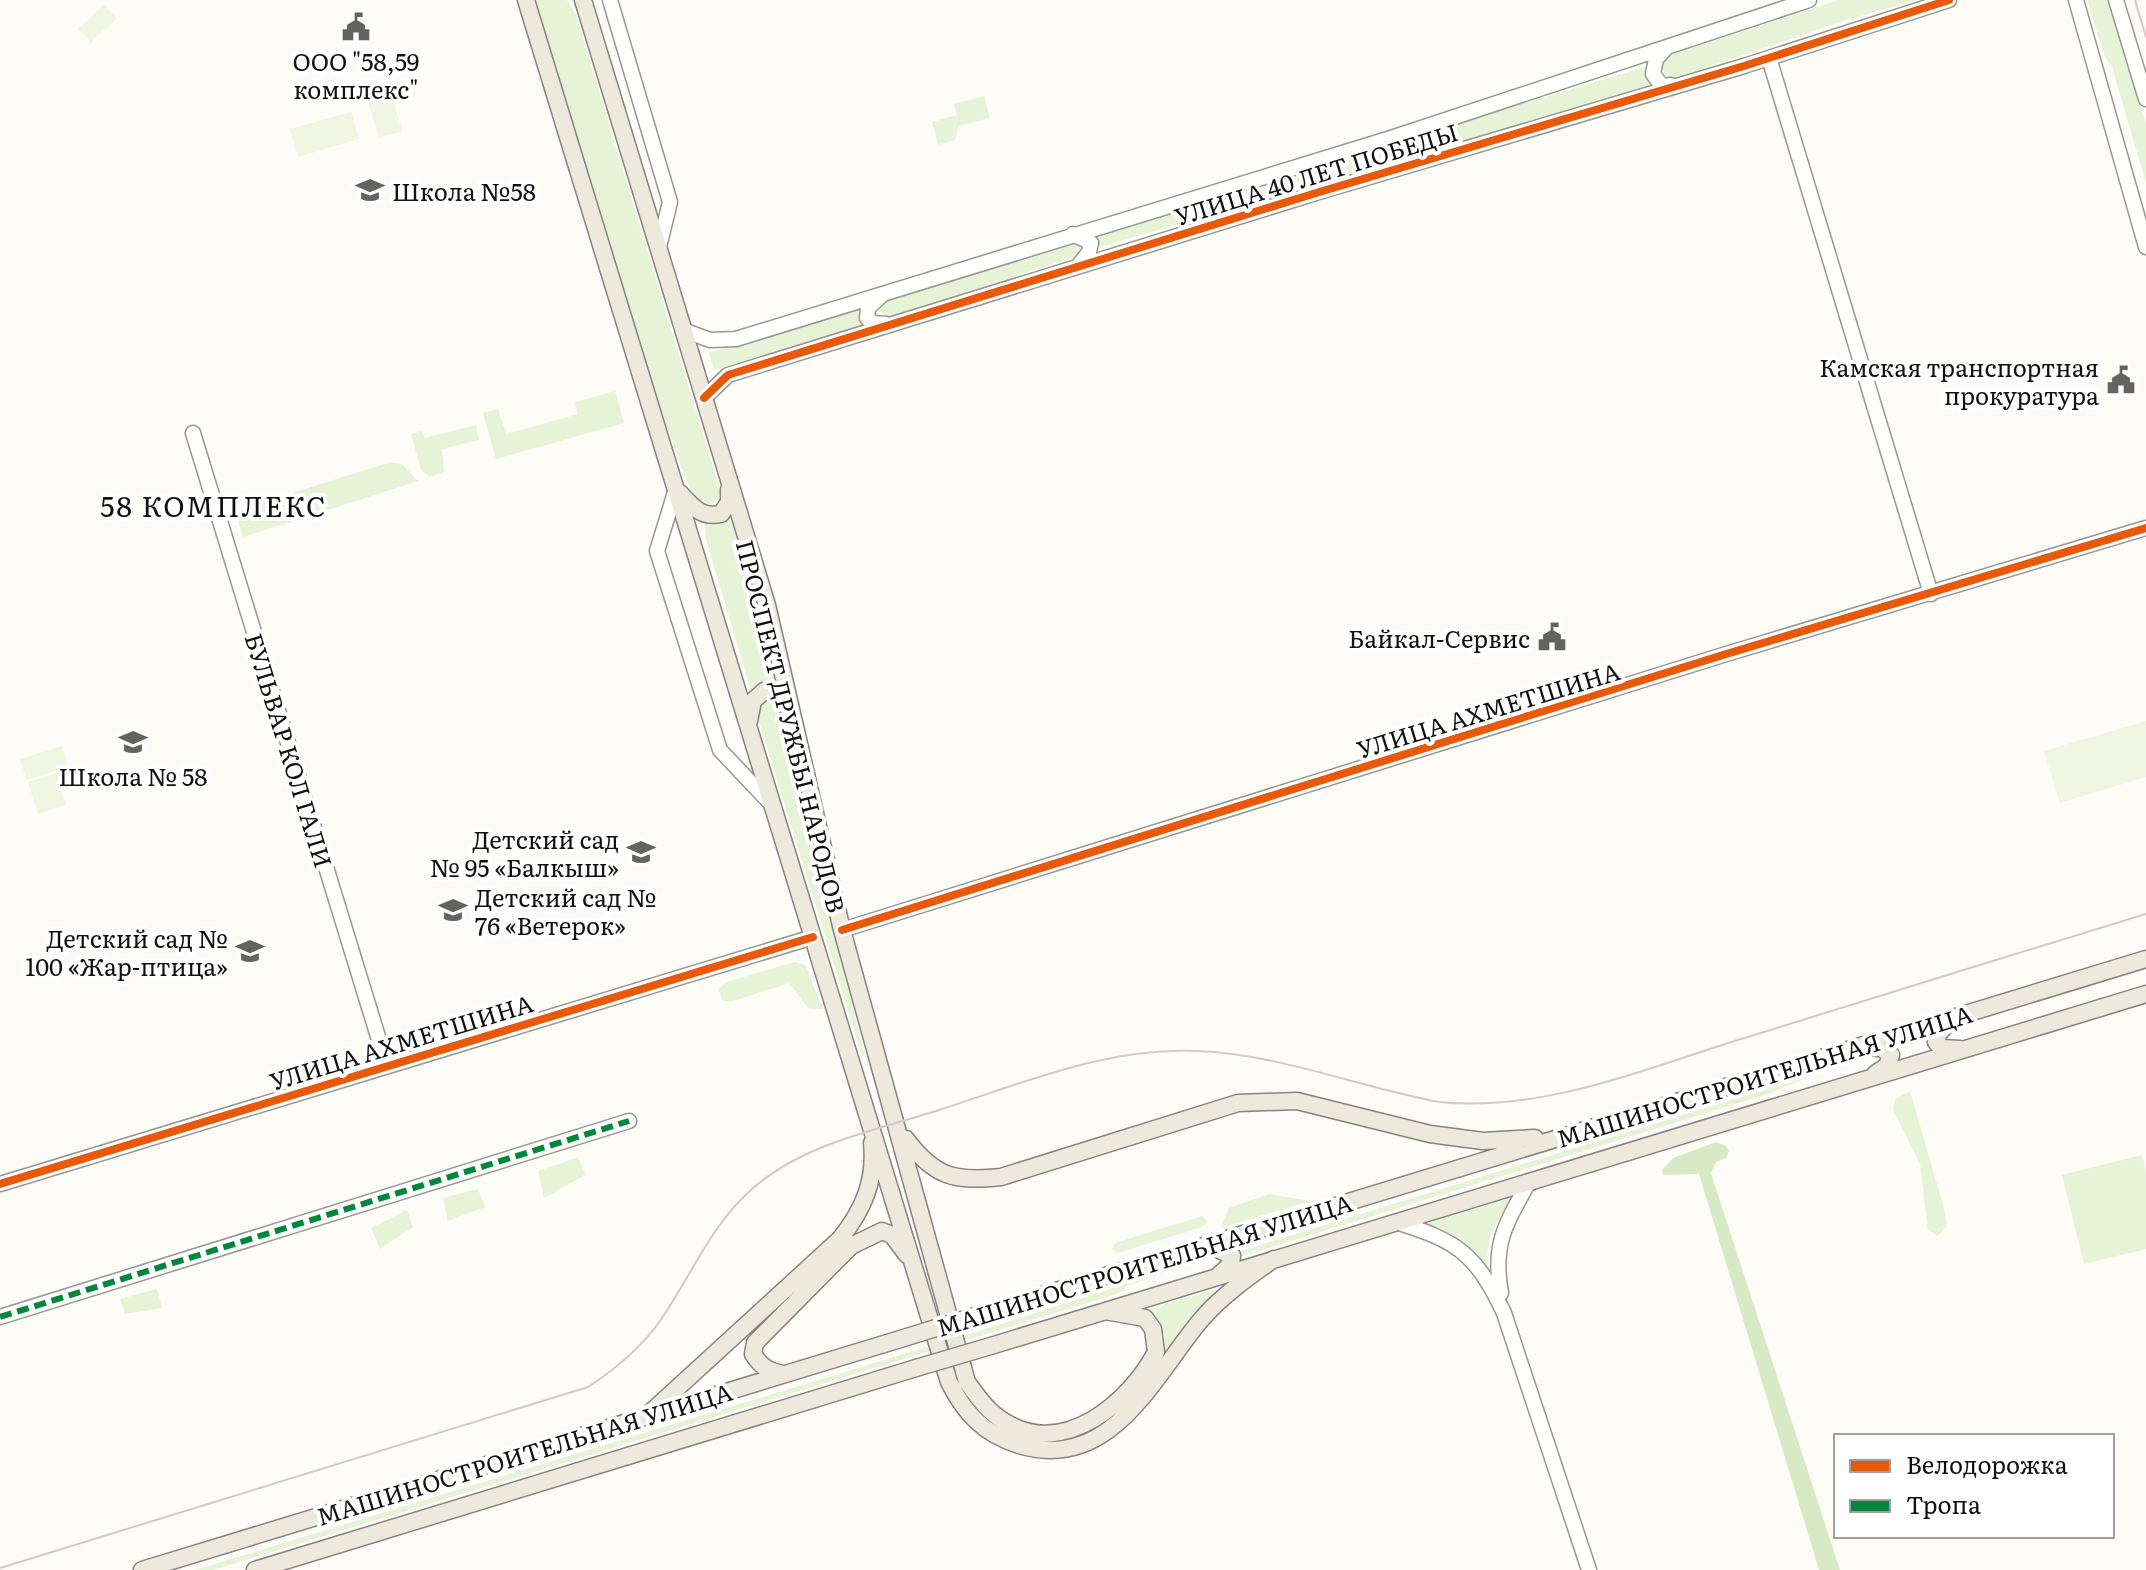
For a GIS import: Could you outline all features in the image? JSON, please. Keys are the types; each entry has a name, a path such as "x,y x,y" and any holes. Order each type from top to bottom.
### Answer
{"main road":[{"name":"ПРОСПЕКТ ДРУЖБЫ НАРОДОВ","path":"526,0 870,1114"},
{"name":"ПРОСПЕКТ ДРУЖБЫ НАРОДОВ","path":"583,0 767,605 842,930 967,1382 984,1406 1007,1423 1035,1432 1059,1433 1085,1425 1103,1414 1151,1360 1156,1341 1145,1318 1105,1311"},
{"path":"676,489 698,512 709,516 721,514 729,502 729,480"},
{"path":"748,724 753,701 764,691 776,693 791,712"},
{"name":"МАШИНОСТРОИТЕЛЬНАЯ УЛИЦА","path":"142,1570 2146,959"},
{"name":"МАШИНОСТРОИТЕЛЬНАЯ УЛИЦА","path":"255,1570 2146,994"},
{"path":"1954,1017 1938,1034 1936,1042 1942,1048 1966,1049"},
{"path":"1857,1047 1881,1048 1891,1055 1887,1066 1867,1079"},
{"path":"849,1054 868,1062 876,1048"},
{"path":"900,1131 919,1158 937,1172 968,1181 1001,1177 1238,1103 1297,1101 1430,1134 1483,1141 1560,1137"},
{"path":"870,1114 949,1382 977,1424 1005,1441 1042,1451 1061,1451 1110,1430 1128,1413 1201,1320 1250,1275 1274,1259"},
{"path":"647,1416 840,1239 859,1215 869,1192 873,1152 870,1114"},
{"path":"785,1374 770,1372 759,1363 753,1354 755,1343 851,1246 882,1231 892,1235 914,1265"},
{"path":"1209,1245 1232,1256 1231,1264 1218,1276"}],"street":[{"path":"610,0 670,202 659,247"},
{"name":"УЛИЦА 40 ЛЕТ ПОБЕДЫ","path":"683,330 701,338 724,342 1388,139 1809,0"},
{"path":"2076,0 2140,214 2146,247"},
{"path":"2116,0 2146,99"},
{"name":"УЛИЦА 40 ЛЕТ ПОБЕДЫ","path":"704,398 728,375 1769,58 1942,1"},
{"path":"1667,48 1656,59 1653,74 1662,86 1680,83"},
{"path":"1769,58 1931,594"},
{"path":"1073,234 1091,243 1089,252 1078,266"},
{"path":"885,292 868,308 867,318 873,323 893,324"},
{"name":"БУЛЬВАР КОЛ ГАЛИ","path":"193,433 387,1066"},
{"path":"676,489 657,551 668,587 720,750 773,806"},
{"name":"УЛИЦА АХМЕТШИНА","path":"842,930 1723,655 2146,528"},
{"name":"УЛИЦА АХМЕТШИНА","path":"0,1184 813,937"},
{"path":"0,1317 629,1121"},
{"path":"1504,1313 1496,1259 1506,1221 1529,1182"},
{"path":"1396,1222 1435,1234 1460,1247 1486,1275 1504,1313 1589,1570"}],"green space":[{"path":"535,0 567,0 576,15 721,493 713,504 702,505 690,488 664,420"},
{"path":"1839,0 1918,0 1846,20 1676,78 1668,78 1664,72 1667,56"},
{"path":"2087,0 2109,0 2146,123 2146,183 2112,67 2104,55"},
{"path":"104,5 117,18 91,42 78,29"},
{"path":"1648,66 1653,85 1096,248 1092,234"},
{"path":"390,89 402,131 379,137 366,96"},
{"path":"984,96 990,118 959,126 955,140 938,145 932,122 957,115 954,104"},
{"path":"351,112 359,139 298,157 290,129"},
{"path":"1071,240 1082,245 1080,255 889,318 880,311 883,302"},
{"path":"862,310 868,326 714,370 709,353 839,312"},
{"path":"615,391 624,423 496,459 483,413 498,409 506,434 578,414 575,402"},
{"path":"476,425 479,440 442,449 444,472 430,477 421,470 411,434 422,431 425,438"},
{"path":"391,462 402,464 418,481 243,537 235,511"},
{"path":"733,510 759,602 776,683 760,683 751,691 706,539 705,519"},
{"path":"769,698 775,701 865,1056 862,1056 758,718 761,702"},
{"path":"2146,721 2146,777 2060,803 2044,751"},
{"path":"62,746 69,767 27,780 20,759"},
{"path":"56,773 66,805 38,814 28,782"},
{"path":"795,962 805,965 823,1009 808,1008 789,983 730,1002 722,1000 719,989 726,982"},
{"path":"1815,1074 1771,1093 1236,1258 1234,1253"},
{"path":"1910,1091 1945,1212 1947,1226 1938,1236 1928,1230 1920,1164 1893,1110 1895,1099"},
{"path":"1716,1142 1726,1146 1729,1151 1726,1158 1716,1162 1711,1173 1840,1570 1819,1570 1699,1174 1663,1175 1662,1170 1673,1158"},
{"path":"2142,1155 2146,1170 2146,1249 2084,1264 2062,1175"},
{"path":"578,1157 585,1175 544,1198 538,1171"},
{"path":"478,1189 485,1207 448,1221 443,1198"},
{"path":"1269,1194 1311,1201 1220,1228 1229,1208"},
{"path":"1517,1196 1502,1214 1492,1234 1488,1255 1490,1278 1422,1225"},
{"path":"407,1210 413,1227 380,1249 371,1228"},
{"path":"1202,1216 1208,1221 1202,1227 1118,1253 1112,1249 1115,1243"},
{"path":"1208,1257 1127,1286 1120,1293 213,1570 195,1570 989,1328"},
{"path":"157,1289 162,1308 125,1314 120,1299"},
{"path":"1216,1289 1161,1358 1165,1344 1164,1331 1158,1319 1146,1310"}],"tram line":[{"path":"2135,0 2146,37"},
{"path":"0,1568 588,1387 619,1364 646,1338 725,1218 772,1173 841,1140 1034,1078 1131,1055 1197,1051 1228,1053 1288,1064 1439,1102 1479,1104 1518,1101 1558,1094 1636,1073 2146,914"}],"marked path":[{"path":"0,1317 629,1121"}],"cycle path":[{"path":"704,398 728,375 1316,193 1744,66 1949,0"},
{"path":"842,930 1723,655 2146,528"},
{"path":"0,1184 813,937"}],"place":[{"name":"ООО \"58,59 комплекс\"","path":"356,27"},
{"name":"Школа №58","path":"370,190"},
{"name":"Камская транспортная прокуратура","path":"2121,380"},
{"name":"Байкал-Сервис","path":"1552,637"},
{"name":"Школа № 58","path":"133,742"},
{"name":"Детский сад № 95 «Балкыш»","path":"641,852"},
{"name":"Детский сад № 76 «Ветерок»","path":"453,910"},
{"name":"Детский сад № 100 «Жар-птица»","path":"250,951"}],"district":[{"name":"58 КОМПЛЕКС","path":"214,505"}]}
